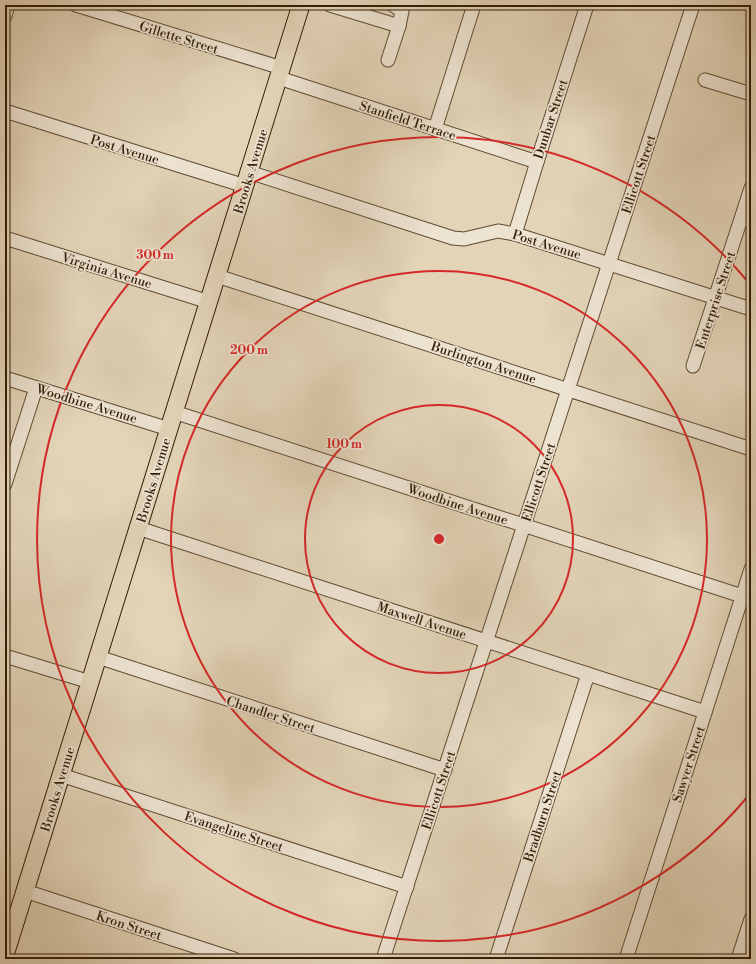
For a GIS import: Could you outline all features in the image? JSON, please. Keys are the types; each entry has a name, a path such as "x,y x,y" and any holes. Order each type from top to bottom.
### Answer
{"main road":[{"name":"Brooks Avenue","path":"5,955 301,5"}],"street":[{"path":"5,16 8,5"},
{"name":"Gillette Street","path":"76,5 280,73"},
{"path":"330,5 399,26"},
{"path":"388,60 399,26 402,11 393,5"},
{"path":"435,129 474,5"},
{"name":"Dunbar Street","path":"515,234 587,5"},
{"name":"Ellicott Street","path":"383,959 693,5"},
{"name":"Stanfield Terrace","path":"280,73 435,129 537,162"},
{"path":"706,80 751,94"},
{"name":"Post Avenue","path":"5,111 453,238 464,239 498,231 515,234 751,309"},
{"name":"Enterprise Street","path":"693,366 751,188"},
{"name":"Virginia Avenue","path":"5,238 209,302"},
{"name":"Burlington Avenue","path":"217,276 751,449"},
{"name":"Woodbine Avenue","path":"5,378 169,429"},
{"path":"5,484 36,388"},
{"name":"Woodbine Avenue","path":"174,412 524,525 745,599"},
{"name":"Maxwell Avenue","path":"138,528 705,712"},
{"name":"Sawyer Street","path":"626,959 705,712 745,599 751,569"},
{"path":"5,656 90,682"},
{"name":"Chandler Street","path":"98,658 445,770"},
{"name":"Bradburn Street","path":"496,959 588,674"},
{"name":"Evangeline Street","path":"61,775 407,887"},
{"name":"Kron Street","path":"25,891 234,959"},
{"path":"738,959 751,919"}]}
